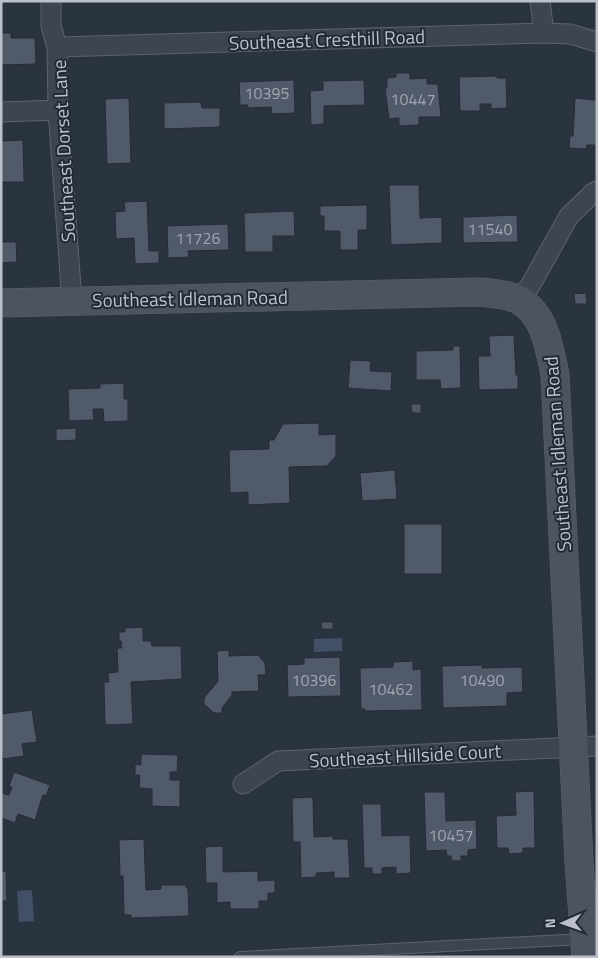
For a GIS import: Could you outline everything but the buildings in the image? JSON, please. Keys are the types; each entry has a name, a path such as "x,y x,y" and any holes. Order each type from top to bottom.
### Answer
{"main road":[{"name":"Southeast Idleman Road","path":"1,303 447,292 490,293 519,300 530,309 545,334 551,350 555,375 585,747 580,870 586,948"}],"street":[{"name":"Southeast Dorset Lane","path":"51,1 51,26 57,47 58,110 72,300"},
{"path":"540,1 544,33"},
{"name":"Southeast Cresthill Road","path":"57,47 544,33 570,34 597,42"},
{"path":"1,112 58,110"},
{"path":"519,300 530,286 569,216 597,191"},
{"name":"Southeast Hillside Court","path":"243,784 278,761 585,747"}],"lane":[{"path":"240,957 586,948"}],"water":[{"path":"342,638 342,651 314,652 314,639"},
{"path":"32,890 34,921 19,922 17,891"}]}
